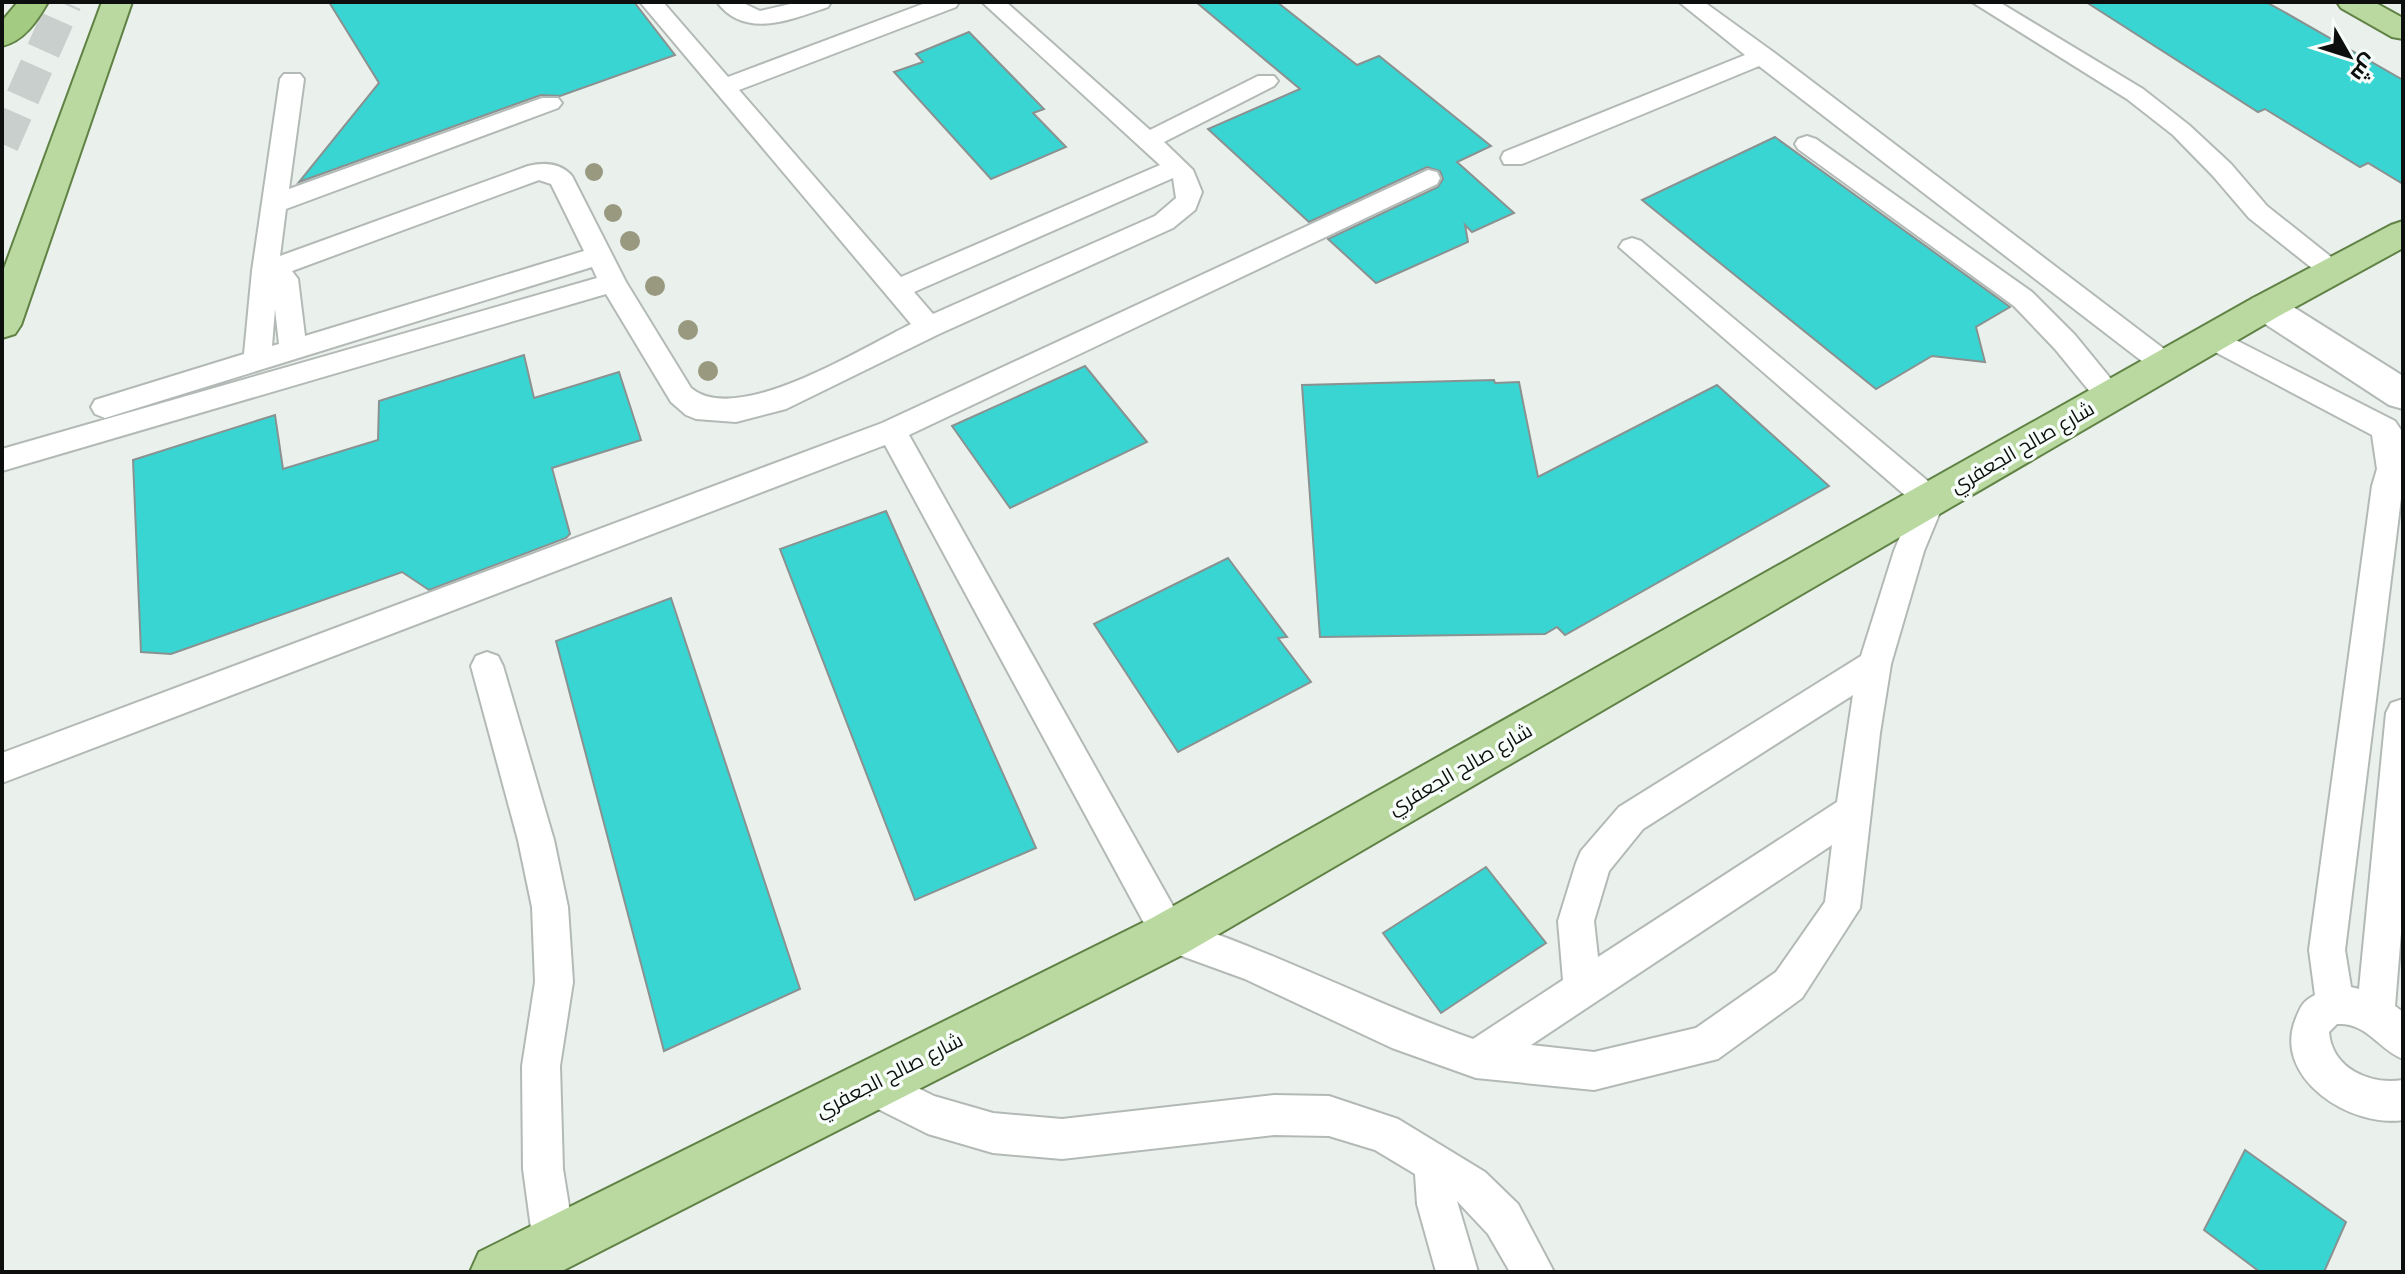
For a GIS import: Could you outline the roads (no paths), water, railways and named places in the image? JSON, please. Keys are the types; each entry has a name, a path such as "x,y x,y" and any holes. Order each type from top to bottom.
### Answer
{"highway":[{"path":"2,19 9,2"},
{"path":"2,37 23,18 33,2"}],"main road":[{"path":"2,325 117,2"},
{"path":"2352,2 2403,30"},
{"name":"شارع صالح الجعفري","path":"499,1272 1170,935 2266,307 2403,233"}],"street":[{"path":"2266,307 2403,395"}],"lane":[{"path":"651,2 929,327"},
{"path":"728,2 743,16 759,19 820,2"},
{"path":"724,87 948,2"},
{"path":"265,271 537,172 550,171 559,175 613,283 681,395 696,408 736,411 776,402 929,327 1164,222 1182,211 1190,196 1189,181 1177,167 993,2"},
{"path":"1690,2 2166,365"},
{"path":"1983,2 2135,94 2181,130 2222,170 2258,212 2331,270"},
{"path":"1513,158 1764,56"},
{"path":"257,361 265,271 292,79"},
{"path":"1149,140 1266,81"},
{"path":"274,204 550,103"},
{"path":"1807,144 2023,299 2065,342 2110,397"},
{"path":"898,289 1177,167"},
{"path":"2,768 892,431 1428,178"},
{"path":"892,431 1170,935 1252,963 1406,1034 1476,1059 1594,1071 1704,1045 1789,985 1842,908 1863,733 1875,664 1909,551 1930,500 1632,247"},
{"path":"2,460 171,399 257,361 599,256"},
{"path":"265,271 274,271 285,279 293,350"},
{"path":"2,439 171,399 613,283"},
{"path":"2212,338 2394,443 2327,950 2335,1005"},
{"path":"1583,990 1576,921 1594,863 1631,818 1875,664"},
{"path":"487,666 536,840 550,907 554,982 541,1066 543,1169 554,1243"},
{"path":"2403,713 2389,1028 2354,1007 2335,1005 2317,1014 2310,1033 2316,1058 2335,1082 2361,1099 2388,1105 2403,1100"},
{"path":"1476,1059 1855,810"},
{"path":"870,1084 928,1114 993,1133 1062,1139 1274,1115 1329,1116 1384,1133 1471,1186 1503,1219 1533,1272"},
{"path":"1434,1165 1437,1204 1457,1272"}],"tunnel":[{"path":"2,144 65,2"}]}
